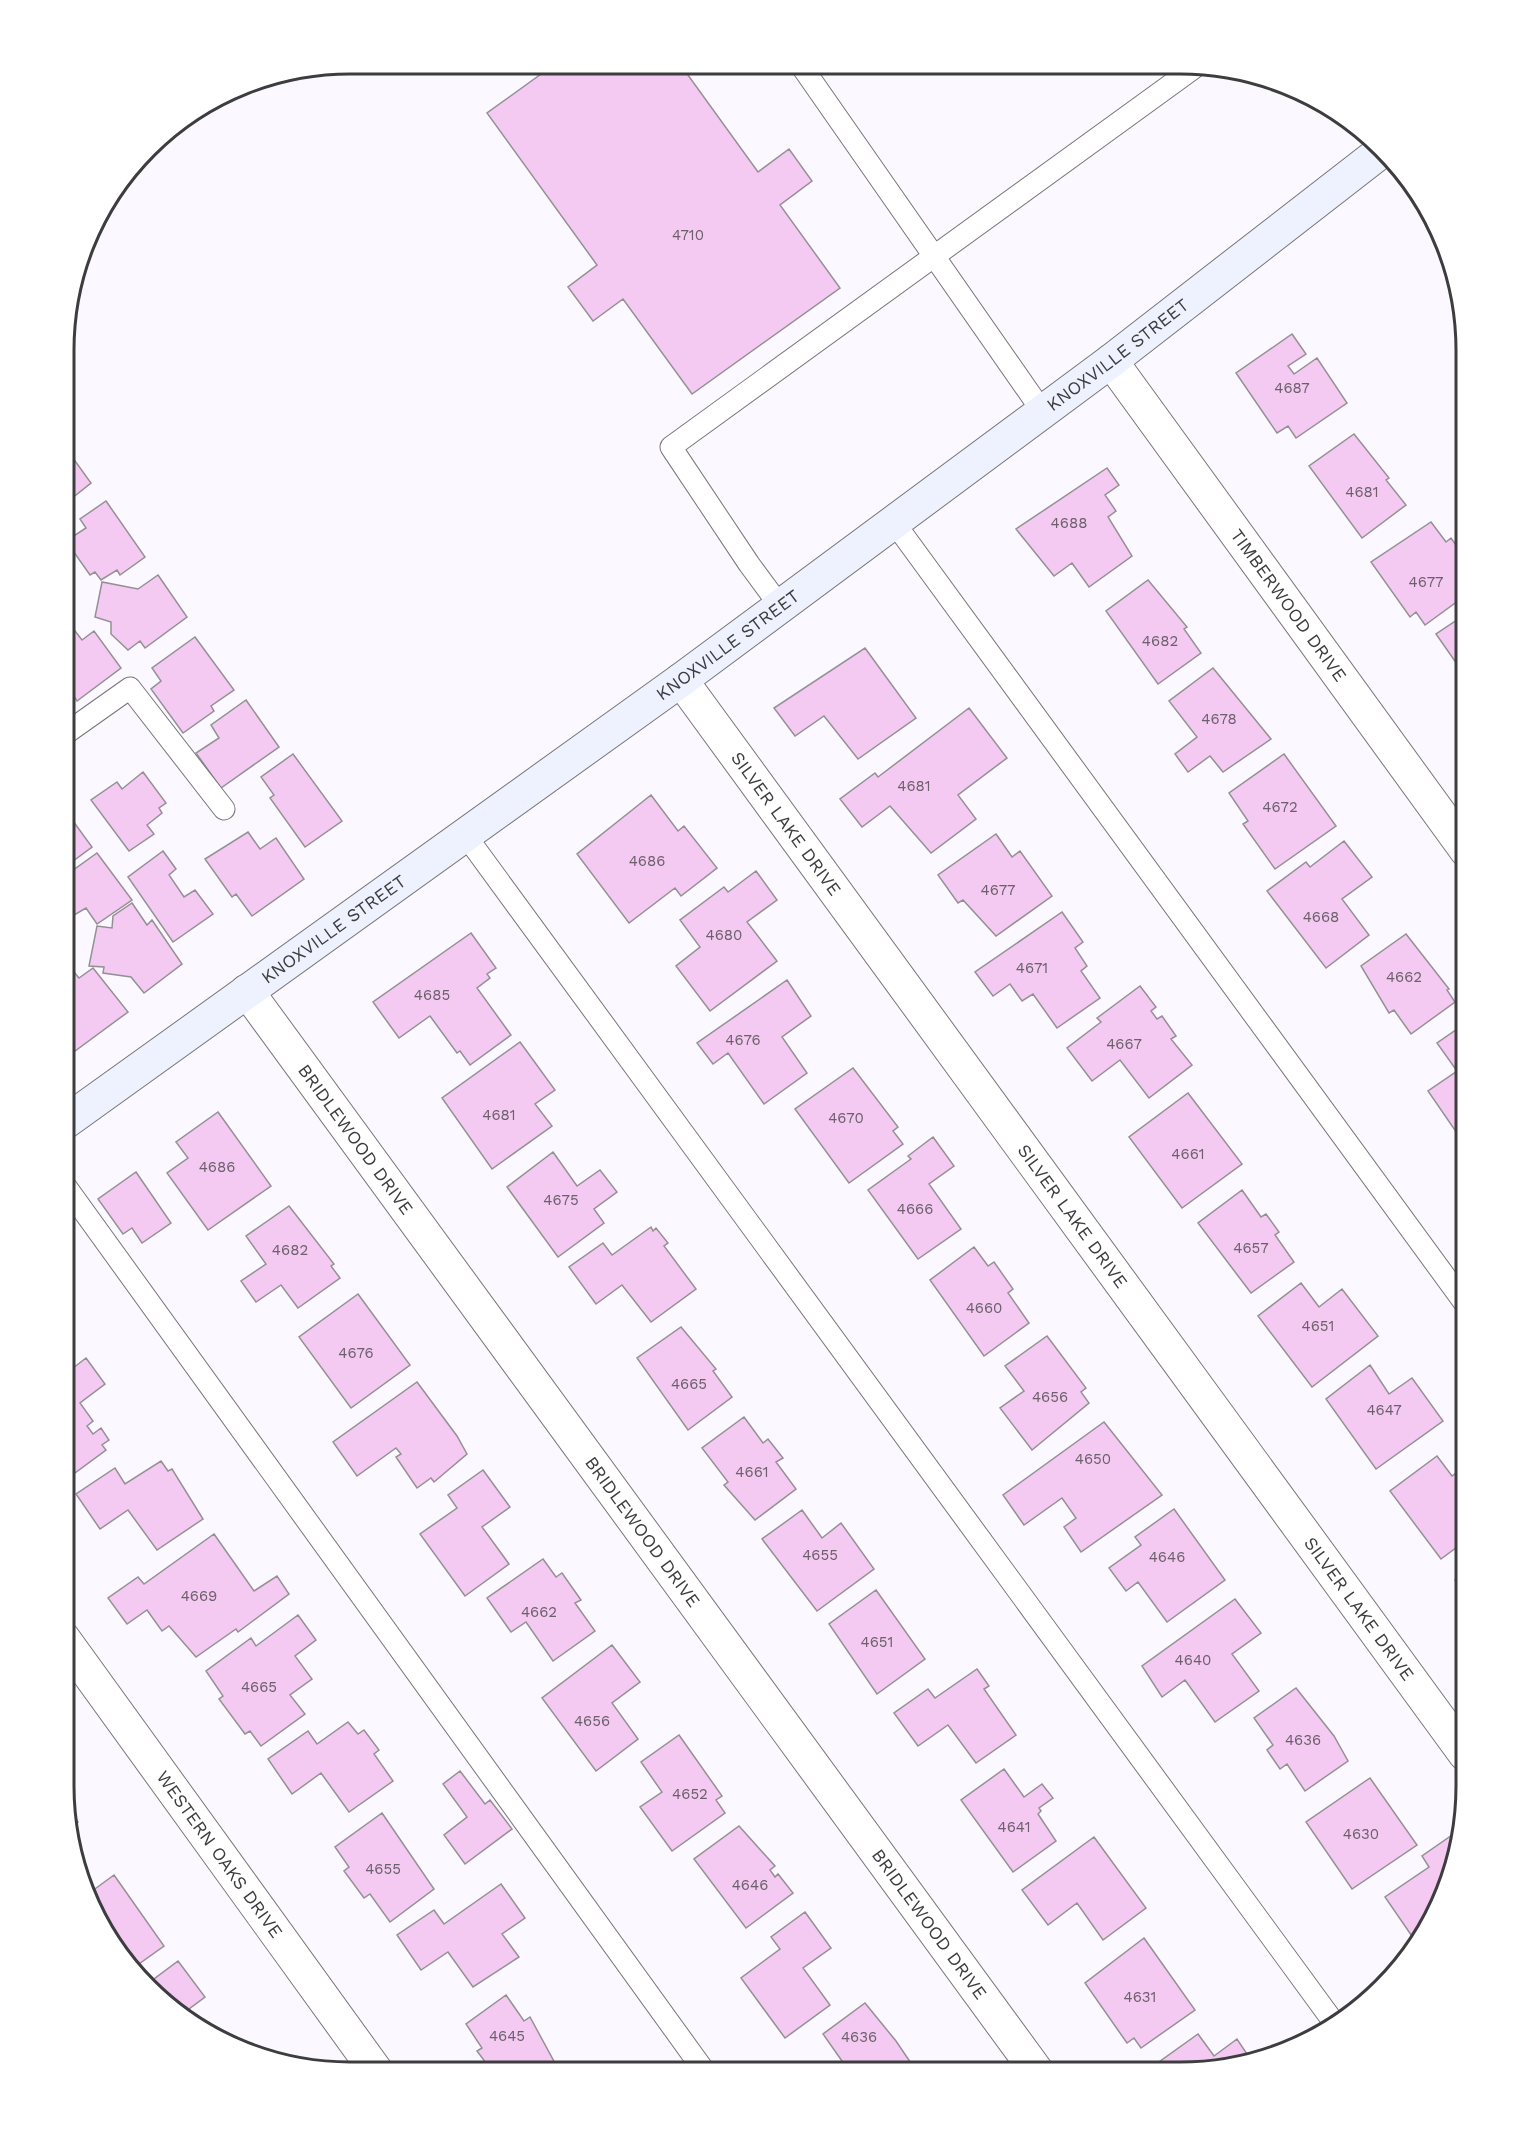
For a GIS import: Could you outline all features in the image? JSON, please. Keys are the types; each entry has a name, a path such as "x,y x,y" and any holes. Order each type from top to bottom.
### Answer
{"street":[{"name":"KNOXVILLE STREET","path":"74,1116 681,680 1112,361 1376,155"},
{"name":"TIMBERWOOD DRIVE","path":"1112,361 1456,836"},
{"name":"SILVER LAKE DRIVE","path":"681,680 1456,1742"},
{"name":"BRIDLEWOOD DRIVE","path":"247,991 1030,2062"},
{"name":"WESTERN OAKS DRIVE","path":"74,1653 369,2062"}],"lane":[{"path":"807,74 1042,411"},
{"path":"780,606 749,564 671,447 1186,74"},
{"path":"893,521 1456,1291"},
{"path":"74,728 130,688 224,809"},
{"path":"466,836 1330,2018"},
{"path":"74,1198 698,2062"}],"building":[{"path":"541,74 687,74 758,172 789,149 812,181 780,205 840,288 692,394 623,299 593,321 568,287 597,265 487,113"},
{"path":"1292,334 1306,354 1288,366 1294,374 1317,358 1347,403 1296,438 1288,426 1277,433 1236,373"},
{"path":"1354,434 1389,478 1386,480 1406,505 1362,538 1309,466"},
{"path":"74,459 91,483 74,497"},
{"path":"1107,468 1119,485 1105,495 1116,511 1108,517 1132,556 1089,587 1072,563 1054,576 1016,529"},
{"path":"106,501 145,557 120,575 117,570 101,580 95,572 90,575 74,552 74,536 86,528 80,519"},
{"path":"1431,522 1446,542 1451,538 1456,545 1456,602 1425,625 1416,612 1410,617 1371,562"},
{"path":"158,575 187,617 145,648 140,641 128,650 111,634 111,622 95,617 102,582 138,589"},
{"path":"1148,580 1187,627 1184,629 1201,653 1158,684 1106,611"},
{"path":"1456,621 1456,663 1436,634"},
{"path":"74,630 82,640 94,631 121,668 77,701 74,696"},
{"path":"195,637 234,690 211,706 214,711 183,733 151,689 161,681 152,668"},
{"path":"865,648 916,718 858,759 824,716 795,736 774,708"},
{"path":"1213,668 1271,739 1223,772 1210,756 1188,772 1175,754 1197,737 1169,701"},
{"path":"246,700 279,747 221,788 196,753 219,738 211,725"},
{"path":"969,708 1007,758 958,795 976,819 931,853 890,806 862,827 840,799 875,773 878,777"},
{"path":"293,754 342,821 305,847 270,798 274,795 261,777"},
{"path":"1284,754 1336,826 1275,869 1243,824 1248,821 1229,793"},
{"path":"143,772 166,803 159,808 162,813 147,825 154,834 129,851 91,800 117,782 122,789"},
{"path":"651,795 678,831 684,826 717,868 681,896 675,888 629,923 577,854"},
{"path":"74,822 92,847 74,860"},
{"path":"248,832 260,849 276,838 304,879 252,916 236,894 232,897 205,859"},
{"path":"996,834 1012,857 1020,851 1052,896 996,936 963,900 958,903 938,875"},
{"path":"1344,841 1372,877 1342,899 1369,935 1326,968 1267,891 1306,862 1310,867"},
{"path":"163,851 176,869 169,875 184,897 195,890 213,914 173,942 128,877"},
{"path":"97,853 132,900 97,924 86,908 74,915 74,870"},
{"path":"756,871 777,900 747,922 777,961 710,1011 676,966 700,947 680,920 724,887 728,892"},
{"path":"132,903 147,925 152,920 182,964 144,993 131,977 103,973 104,967 89,966 97,926 112,928 113,916"},
{"path":"1062,912 1083,942 1075,948 1087,966 1081,971 1100,998 1057,1028 1033,994 1022,1001 1010,984 993,996 975,972"},
{"path":"471,933 496,968 487,974 490,978 477,988 511,1035 470,1065 460,1051 457,1053 430,1016 399,1038 373,1002"},
{"path":"1406,934 1449,989 1447,990 1455,1002 1411,1034 1394,1010 1389,1013 1361,966"},
{"path":"93,968 128,1012 74,1052 74,972 79,978"},
{"path":"787,980 811,1016 782,1037 807,1073 764,1104 728,1053 713,1064 697,1043"},
{"path":"1140,986 1156,1007 1151,1011 1157,1019 1162,1016 1176,1036 1171,1039 1192,1065 1149,1098 1120,1060 1092,1081 1067,1048 1101,1022 1097,1018"},
{"path":"1456,1030 1456,1070 1437,1043"},
{"path":"520,1042 555,1090 535,1104 552,1126 492,1169 442,1098"},
{"path":"853,1068 898,1127 893,1131 903,1144 849,1183 795,1109"},
{"path":"1456,1072 1456,1132 1428,1091"},
{"path":"1188,1093 1242,1164 1182,1208 1129,1137"},
{"path":"218,1112 271,1186 208,1230 167,1173 188,1158 176,1142"},
{"path":"933,1137 954,1166 929,1184 961,1229 918,1259 868,1190 911,1159 908,1156"},
{"path":"553,1152 577,1186 600,1170 617,1192 594,1209 604,1223 558,1257 507,1187"},
{"path":"136,1172 171,1223 142,1243 132,1228 123,1234 98,1199"},
{"path":"1242,1190 1261,1217 1266,1214 1279,1232 1275,1235 1294,1262 1251,1293 1198,1223"},
{"path":"289,1206 334,1264 331,1266 340,1278 298,1308 281,1285 256,1302 241,1281 266,1264 246,1236"},
{"path":"651,1227 653,1231 656,1228 668,1243 664,1246 696,1289 651,1322 622,1285 596,1304 569,1267 603,1243 612,1255"},
{"path":"974,1247 988,1266 994,1262 1013,1289 1008,1293 1029,1323 984,1356 930,1280"},
{"path":"1301,1283 1319,1307 1342,1289 1378,1336 1312,1387 1258,1316"},
{"path":"358,1294 410,1365 351,1408 299,1337"},
{"path":"681,1327 716,1369 713,1371 732,1397 688,1430 637,1358"},
{"path":"1047,1336 1086,1388 1081,1392 1089,1403 1032,1450 1000,1408 1024,1391 1005,1366"},
{"path":"86,1358 105,1384 80,1403 93,1421 87,1426 93,1434 101,1428 109,1440 102,1445 106,1450 74,1474 74,1367"},
{"path":"1370,1365 1389,1394 1412,1378 1443,1421 1376,1469 1326,1399"},
{"path":"417,1382 457,1436 467,1454 434,1482 431,1478 417,1488 396,1457 401,1454 396,1448 357,1476 333,1442"},
{"path":"744,1417 763,1443 768,1439 783,1458 776,1462 796,1489 755,1520 724,1485 728,1482 702,1448"},
{"path":"1104,1422 1162,1495 1081,1552 1064,1527 1076,1518 1062,1498 1024,1525 1003,1495"},
{"path":"1437,1456 1452,1476 1456,1473 1456,1548 1441,1559 1390,1491"},
{"path":"161,1461 168,1471 172,1469 203,1519 157,1550 128,1510 100,1529 76,1494 115,1468 125,1484"},
{"path":"483,1470 510,1507 482,1527 509,1564 465,1596 420,1534 457,1508 448,1495"},
{"path":"1174,1509 1225,1580 1167,1622 1138,1582 1126,1591 1109,1568 1141,1545 1135,1537"},
{"path":"802,1510 822,1538 841,1523 874,1569 817,1611 762,1539"},
{"path":"214,1534 254,1591 277,1576 289,1594 238,1632 236,1629 196,1657 169,1626 162,1631 147,1610 127,1624 108,1598 138,1577 144,1584"},
{"path":"543,1559 556,1577 562,1573 581,1600 575,1603 595,1631 553,1661 526,1622 511,1632 487,1598"},
{"path":"876,1590 925,1659 877,1694 829,1624"},
{"path":"1235,1599 1261,1633 1232,1654 1259,1691 1215,1722 1185,1680 1162,1697 1142,1666"},
{"path":"298,1615 316,1640 295,1656 312,1679 290,1695 305,1714 261,1746 250,1731 245,1734 219,1699 223,1696 206,1671 251,1638 256,1646"},
{"path":"612,1645 640,1682 612,1703 638,1739 596,1771 542,1698"},
{"path":"977,1669 989,1686 984,1689 1016,1735 976,1763 948,1725 918,1746 894,1713 928,1689 935,1698"},
{"path":"1296,1688 1334,1736 1348,1761 1305,1791 1287,1764 1280,1769 1267,1750 1273,1745 1254,1718"},
{"path":"348,1722 358,1734 364,1730 379,1750 374,1754 393,1781 349,1812 321,1773 292,1794 268,1759 308,1731 317,1744"},
{"path":"679,1735 722,1796 716,1800 725,1813 672,1851 640,1807 662,1792 641,1762"},
{"path":"1004,1769 1024,1797 1042,1784 1053,1798 1039,1808 1041,1811 1038,1814 1056,1841 1013,1872 961,1800"},
{"path":"460,1771 485,1804 490,1800 512,1829 465,1864 444,1835 467,1817 443,1784"},
{"path":"1370,1778 1417,1845 1352,1889 1306,1822"},
{"path":"382,1813 434,1889 390,1922 370,1894 364,1898 344,1871 349,1867 335,1847"},
{"path":"739,1826 775,1866 770,1870 775,1877 778,1874 793,1893 746,1928 694,1859"},
{"path":"1451,1836 1441,1875 1427,1908 1412,1936 1385,1897 1429,1867 1422,1856"},
{"path":"1094,1837 1146,1908 1103,1940 1077,1903 1048,1925 1022,1890"},
{"path":"114,1875 164,1946 139,1964 120,1940 94,1890"},
{"path":"501,1884 525,1918 502,1934 519,1957 473,1987 448,1952 421,1970 397,1935 434,1910 444,1924"},
{"path":"805,1912 831,1948 803,1968 830,2005 785,2038 741,1978 780,1949 771,1937"},
{"path":"1144,1938 1195,2010 1141,2048 1134,2038 1127,2043 1085,1983"},
{"path":"178,1961 205,1997 188,2010 152,1980"},
{"path":"506,1995 524,2021 530,2017 554,2062 485,2062 477,2051 482,2048 466,2024"},
{"path":"865,2003 910,2062 840,2062 842,2061 823,2034"},
{"path":"1198,2034 1214,2056 1237,2039 1247,2054 1197,2062 1159,2062"}]}
